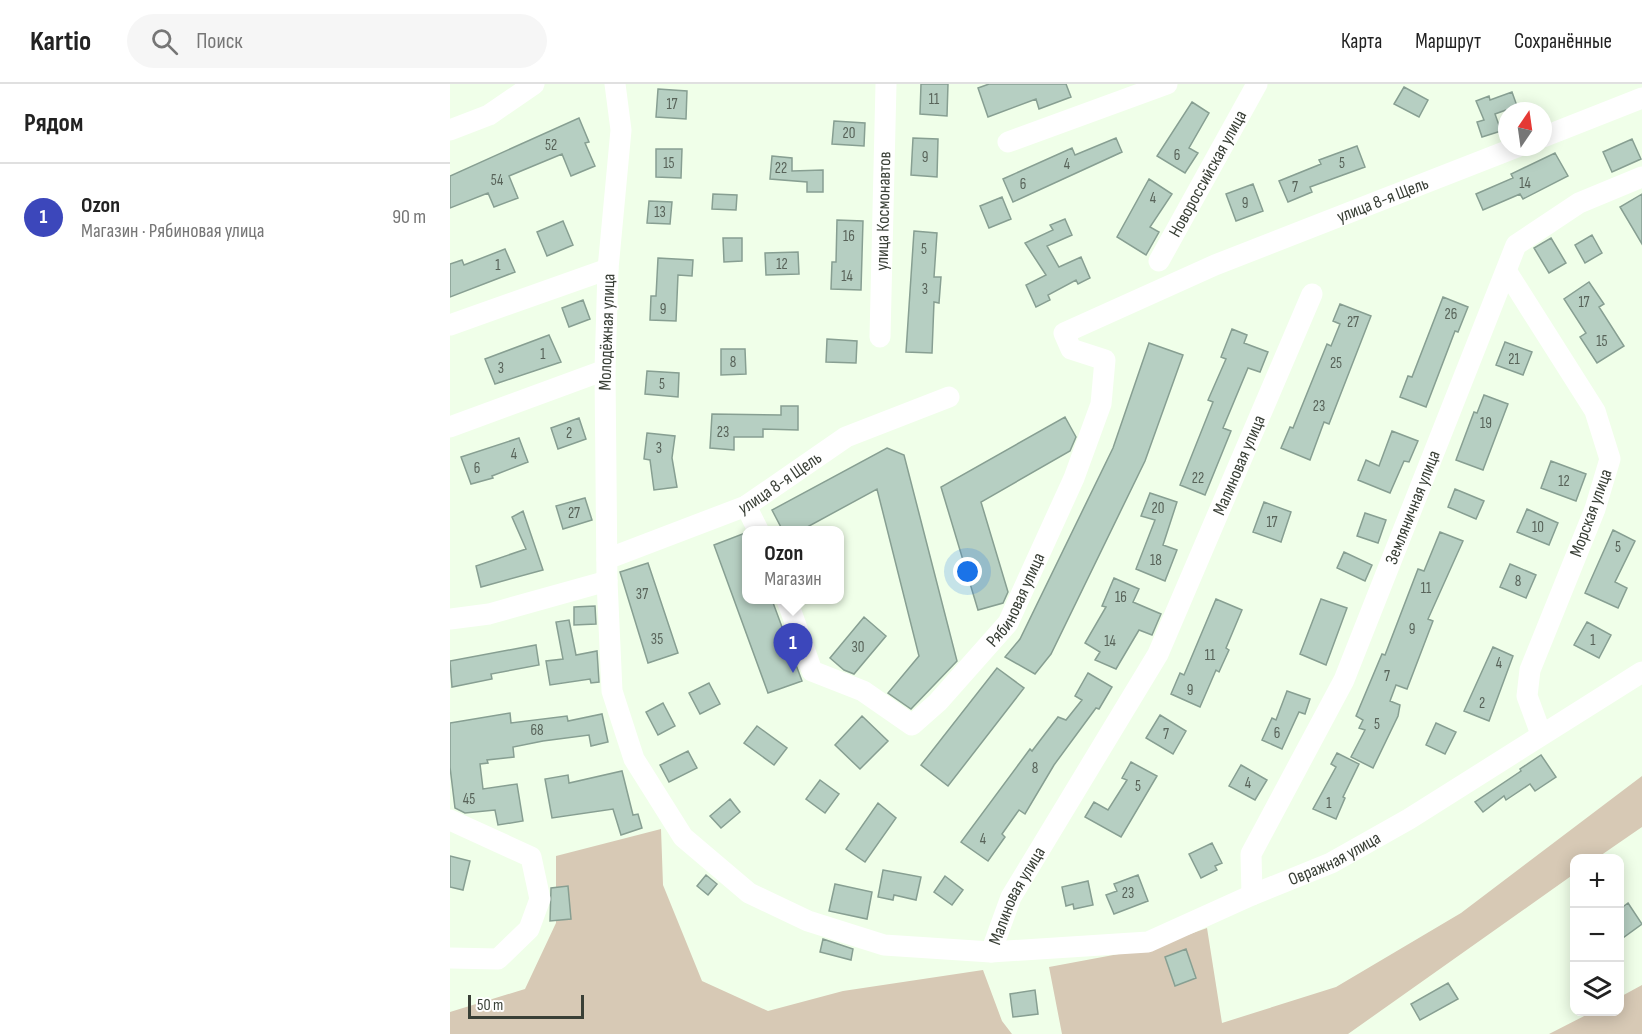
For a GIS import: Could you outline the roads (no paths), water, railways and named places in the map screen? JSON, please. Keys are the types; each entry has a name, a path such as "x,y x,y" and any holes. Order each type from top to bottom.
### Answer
{"street":[{"path":"450,130 489,115 534,84"},
{"name":"Молодёжная улица","path":"607,581 605,370 608,269 621,130 615,84"},
{"name":"улица Космонавтов","path":"880,337 886,84"},
{"path":"1008,142 1167,84"},
{"name":"Новороссийская улица","path":"1159,261 1257,84"},
{"path":"1552,133 1642,98"},
{"name":"улица 8-я Щель","path":"1101,314 1248,252 1498,154"},
{"name":"Земляничная улица","path":"1252,895 1251,854 1344,680 1516,245 1580,202 1642,177"},
{"path":"450,325 608,269"},
{"name":"Морская улица","path":"1507,272 1594,411 1610,459 1595,508 1530,670 1527,696 1540,734"},
{"name":"Малиновая улица","path":"607,581 612,691 634,759 683,837 749,893 808,921 884,945 991,952 1011,897 1158,654 1312,294"},
{"name":"Рябиновая улица","path":"788,604 812,671 863,691 912,725 938,702 1008,623 1074,478 1101,404 1105,360 1071,349 1064,333 1101,314"},
{"path":"450,426 605,370"},
{"name":"улица 8-я Щель","path":"607,560 746,506 846,437 949,397"},
{"path":"746,506 756,526"},
{"path":"450,619 489,614 607,581"},
{"name":"Овражная улица","path":"991,952 1148,942 1252,895 1331,863 1409,819 1540,734 1642,672"},
{"path":"450,820 531,857 540,899 529,929 498,958 450,958"}],"place":[{"name":"Ozon","path":"793,673"}]}
